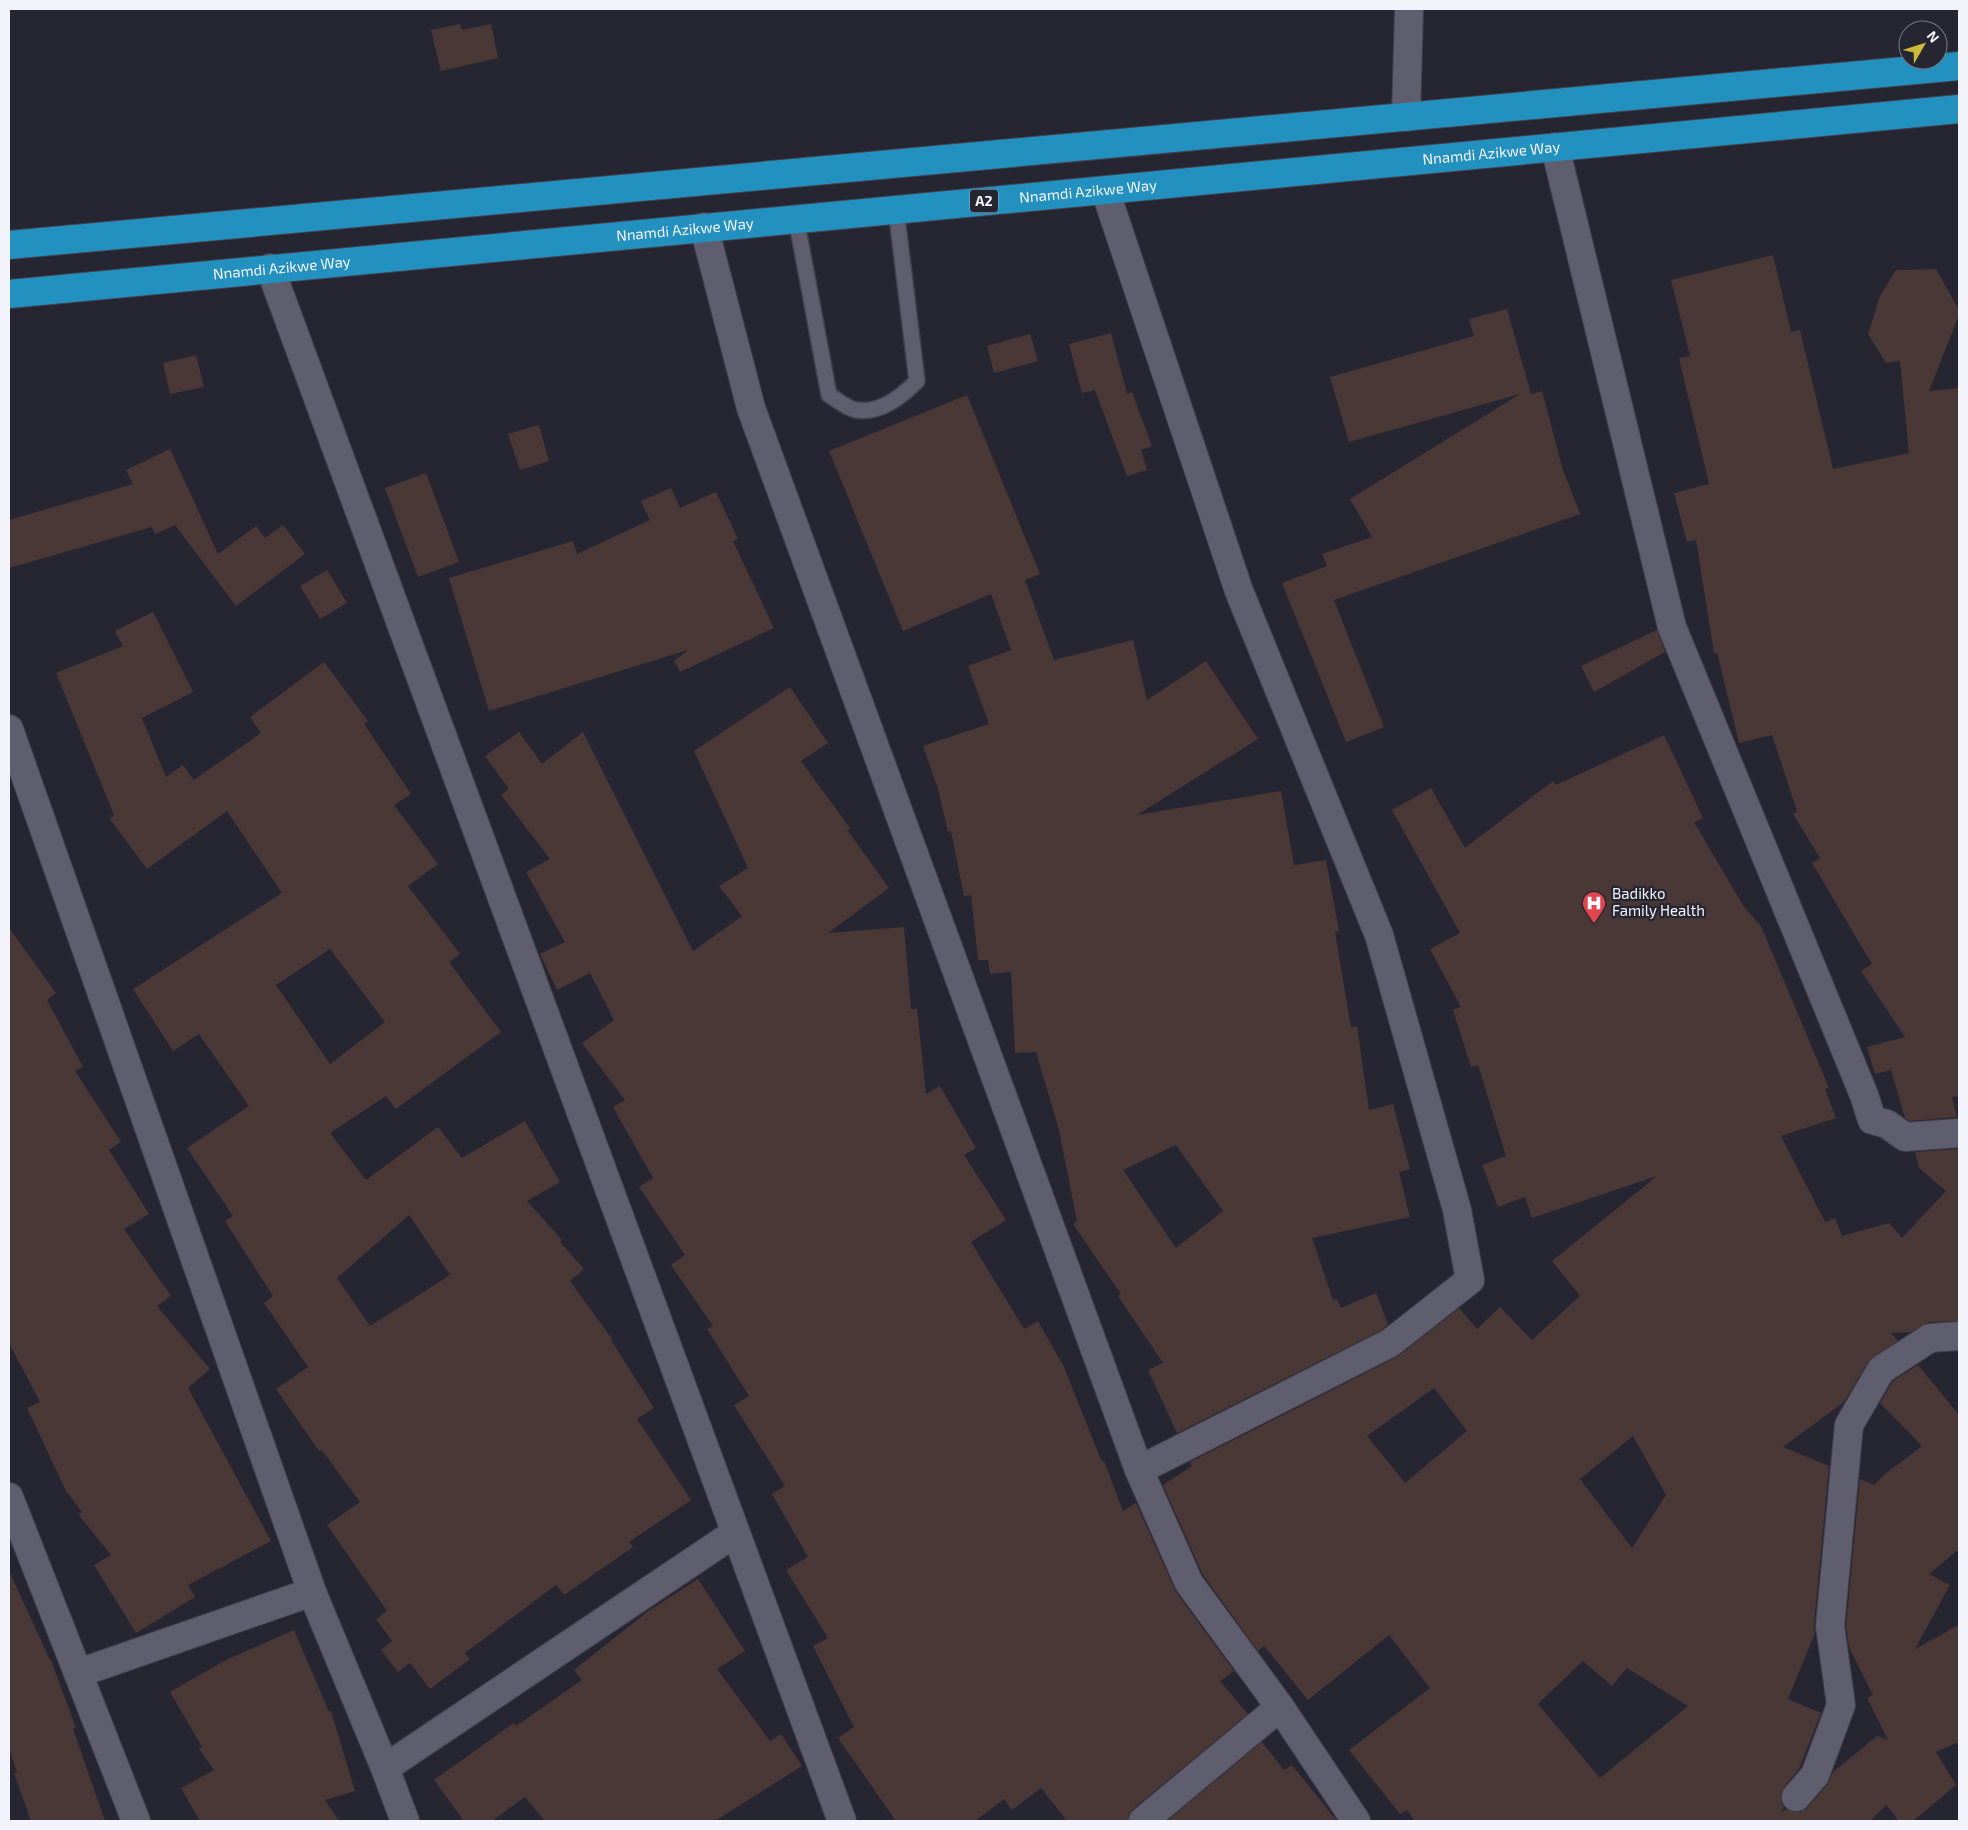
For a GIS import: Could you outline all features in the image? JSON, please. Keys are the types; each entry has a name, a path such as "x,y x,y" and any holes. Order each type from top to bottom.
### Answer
{"highway":[{"path":"9,245 1959,66"},
{"name":"Nnamdi Azikwe Way","path":"9,294 1959,109"}],"street":[{"path":"1406,117 1409,9"},
{"path":"1556,147 1672,627 1864,1095 1872,1120 1887,1124 1906,1137 1959,1133"},
{"path":"1105,190 1239,591 1379,935 1457,1210 1470,1280 1390,1343 1139,1470"},
{"path":"704,227 751,408 1139,1470 1189,1583 1280,1707 1356,1821"},
{"path":"270,268 842,1821"},
{"path":"9,729 312,1592 405,1821"},
{"path":"1796,1797 1815,1775 1841,1705 1830,1626 1849,1425 1881,1370 1930,1338 1959,1336"},
{"path":"9,1496 136,1821"},
{"path":"385,1768 735,1533"},
{"path":"79,1673 312,1592"},
{"path":"1142,1821 1280,1707"}],"lane":[{"path":"796,218 829,395 854,410 874,410 902,396 917,381 896,209"}],"building":[{"path":"460,24 462,30 491,24 498,58 441,71 431,30"},
{"path":"1773,255 1791,332 1800,330 1833,469 1909,453 1900,361 1886,363 1868,334 1880,296 1896,270 1936,269 1959,310 1959,315 1929,391 1959,388 1959,1096 1952,1097 1957,1117 1910,1121 1905,1118 1891,1070 1875,1074 1867,1047 1905,1037 1861,971 1872,964 1812,863 1820,858 1793,814 1797,811 1772,735 1739,743 1718,656 1717,653 1714,653 1696,540 1687,542 1674,493 1709,484 1679,358 1690,356 1671,280"},
{"path":"1507,309 1531,394 1542,391 1562,467 1580,514 1334,600 1384,727 1346,742 1282,583 1327,566 1322,554 1372,537 1350,499 1520,394 1349,442 1330,377 1474,336 1469,319"},
{"path":"1111,333 1127,394 1132,392 1152,446 1141,450 1147,470 1127,476 1095,390 1082,393 1069,344"},
{"path":"1030,334 1038,361 994,373 987,346"},
{"path":"196,355 204,387 170,394 163,363"},
{"path":"967,395 1040,574 1025,580 1054,660 1133,640 1147,700 1206,661 1258,739 1137,815 1281,791 1294,865 1326,860 1339,931 1335,932 1351,1027 1357,1026 1369,1110 1393,1104 1410,1169 1399,1172 1410,1217 1312,1238 1333,1300 1337,1299 1341,1308 1376,1293 1388,1324 1382,1330 1177,1433 1148,1370 1163,1363 1118,1296 1121,1294 1073,1224 1077,1221 1059,1130 1036,1052 1015,1053 1011,972 990,974 988,960 978,960 971,895 964,896 951,831 948,832 938,789 923,746 989,724 968,666 1011,650 991,594 903,631 829,451","holes":["1176,1145 1223,1211 1176,1248 1123,1170"]},
{"path":"539,425 549,461 520,470 508,434"},
{"path":"170,449 218,554 256,526 265,538 283,525 305,554 236,606 175,525 155,534 152,527 9,568 9,520 133,484 126,470"},
{"path":"426,473 459,562 418,577 385,488"},
{"path":"671,488 680,508 716,492 738,539 733,541 774,628 680,672 674,661 688,650 489,711 449,578 573,541 577,554 650,520 641,501"},
{"path":"327,570 347,603 320,619 300,586"},
{"path":"153,612 193,692 142,718 166,777 183,765 194,780 261,733 250,717 324,662 368,721 364,724 411,794 394,805 438,864 408,886 460,954 449,962 501,1032 396,1109 386,1096 330,1133 366,1180 438,1127 462,1158 525,1121 560,1182 527,1201 562,1240 560,1242 584,1269 570,1281 612,1339 654,1408 637,1419 691,1500 629,1542 633,1547 564,1595 556,1585 465,1653 470,1659 430,1689 410,1663 398,1672 381,1650 392,1641 376,1619 387,1611 327,1525 360,1502 321,1449 319,1451 276,1389 308,1367 264,1303 273,1296 225,1221 233,1216 187,1148 249,1106 199,1034 173,1051 133,989 282,893 227,811 147,869 110,819 114,815 56,673 123,646 115,631","holes":["330,949 385,1022 330,1064 276,985","409,1215 450,1275 370,1326 337,1278"]},
{"path":"1657,630 1665,652 1594,692 1581,666"},
{"path":"790,687 828,743 801,761 850,828 848,831 889,888 828,933 904,927 911,1009 917,1009 926,1094 940,1086 976,1148 964,1155 1006,1220 971,1242 1024,1329 1038,1321 1064,1367 1123,1511 1136,1503 1176,1592 1234,1671 1220,1681 1248,1714 1133,1809 1128,1821 1067,1821 1041,1788 1012,1810 1004,1799 975,1821 896,1821 838,1738 854,1727 813,1646 828,1638 786,1570 808,1557 772,1494 785,1486 734,1405 749,1396 707,1329 713,1326 671,1265 685,1255 639,1187 653,1178 613,1107 625,1100 582,1043 614,1020 590,973 557,990 540,954 565,942 526,872 550,859 501,795 509,789 485,756 519,732 542,764 583,732 693,951 742,916 719,886 748,868 694,751"},
{"path":"1664,735 1703,818 1694,822 1744,907 1761,926 1829,1088 1825,1089 1836,1118 1781,1136 1825,1222 1835,1218 1842,1236 1889,1223 1902,1238 1946,1191 1919,1168 1915,1152 1959,1149 1959,1321 1929,1322 1911,1332 1891,1333 1898,1341 1868,1362 1844,1402 1783,1447 1829,1466 1814,1625 1815,1633 1788,1699 1821,1713 1799,1769 1784,1787 1781,1794 1781,1802 1784,1807 1781,1813 1786,1809 1801,1812 1807,1808 1827,1785 1833,1772 1877,1736 1888,1740 1867,1698 1873,1695 1849,1647 1846,1626 1860,1479 1874,1485 1885,1474 1922,1446 1880,1403 1893,1381 1918,1365 1959,1415 1959,1549 1929,1574 1950,1585 1915,1649 1959,1625 1959,1742 1936,1752 1956,1785 1913,1821 1899,1821 1886,1805 1870,1821 1415,1821 1407,1810 1400,1814 1349,1750 1430,1688 1389,1635 1308,1700 1264,1646 1258,1651 1203,1575 1163,1485 1192,1466 1190,1462 1397,1357 1459,1308 1477,1329 1500,1307 1532,1340 1580,1296 1552,1261 1657,1176 1532,1218 1525,1197 1498,1207 1482,1165 1506,1156 1478,1065 1471,1067 1453,1010 1461,1007 1430,949 1460,933 1392,810 1431,788 1465,848 1553,781 1556,785","holes":["1434,1388 1467,1431 1405,1483 1367,1436","1633,1436 1666,1495 1632,1548 1580,1479","1583,1661 1612,1686 1627,1668 1688,1706 1600,1778 1538,1704"]},
{"path":"9,928 56,993 47,1000 83,1067 75,1071 121,1142 109,1150 149,1214 124,1229 171,1296 157,1306 210,1369 188,1388 271,1541 188,1585 195,1597 136,1633 94,1565 111,1555 78,1514 82,1512 66,1491 27,1408 40,1402 9,1343"},
{"path":"9,1571 51,1660 76,1728 73,1729 105,1821 31,1821 14,1773 17,1772 9,1749"},
{"path":"698,1579 745,1651 717,1669 770,1741 781,1734 802,1766 715,1821 545,1821 525,1797 492,1821 464,1821 434,1780 514,1723 516,1726 582,1680 574,1670 647,1612"},
{"path":"294,1630 329,1712 331,1711 355,1791 325,1800 339,1821 200,1821 181,1788 214,1770 199,1749 202,1747 170,1692 224,1661"},
{"path":"1262,1742 1284,1770 1292,1765 1337,1821 1167,1821"}],"place":[{"name":"Badikko Family Health","path":"1594,924"}]}
